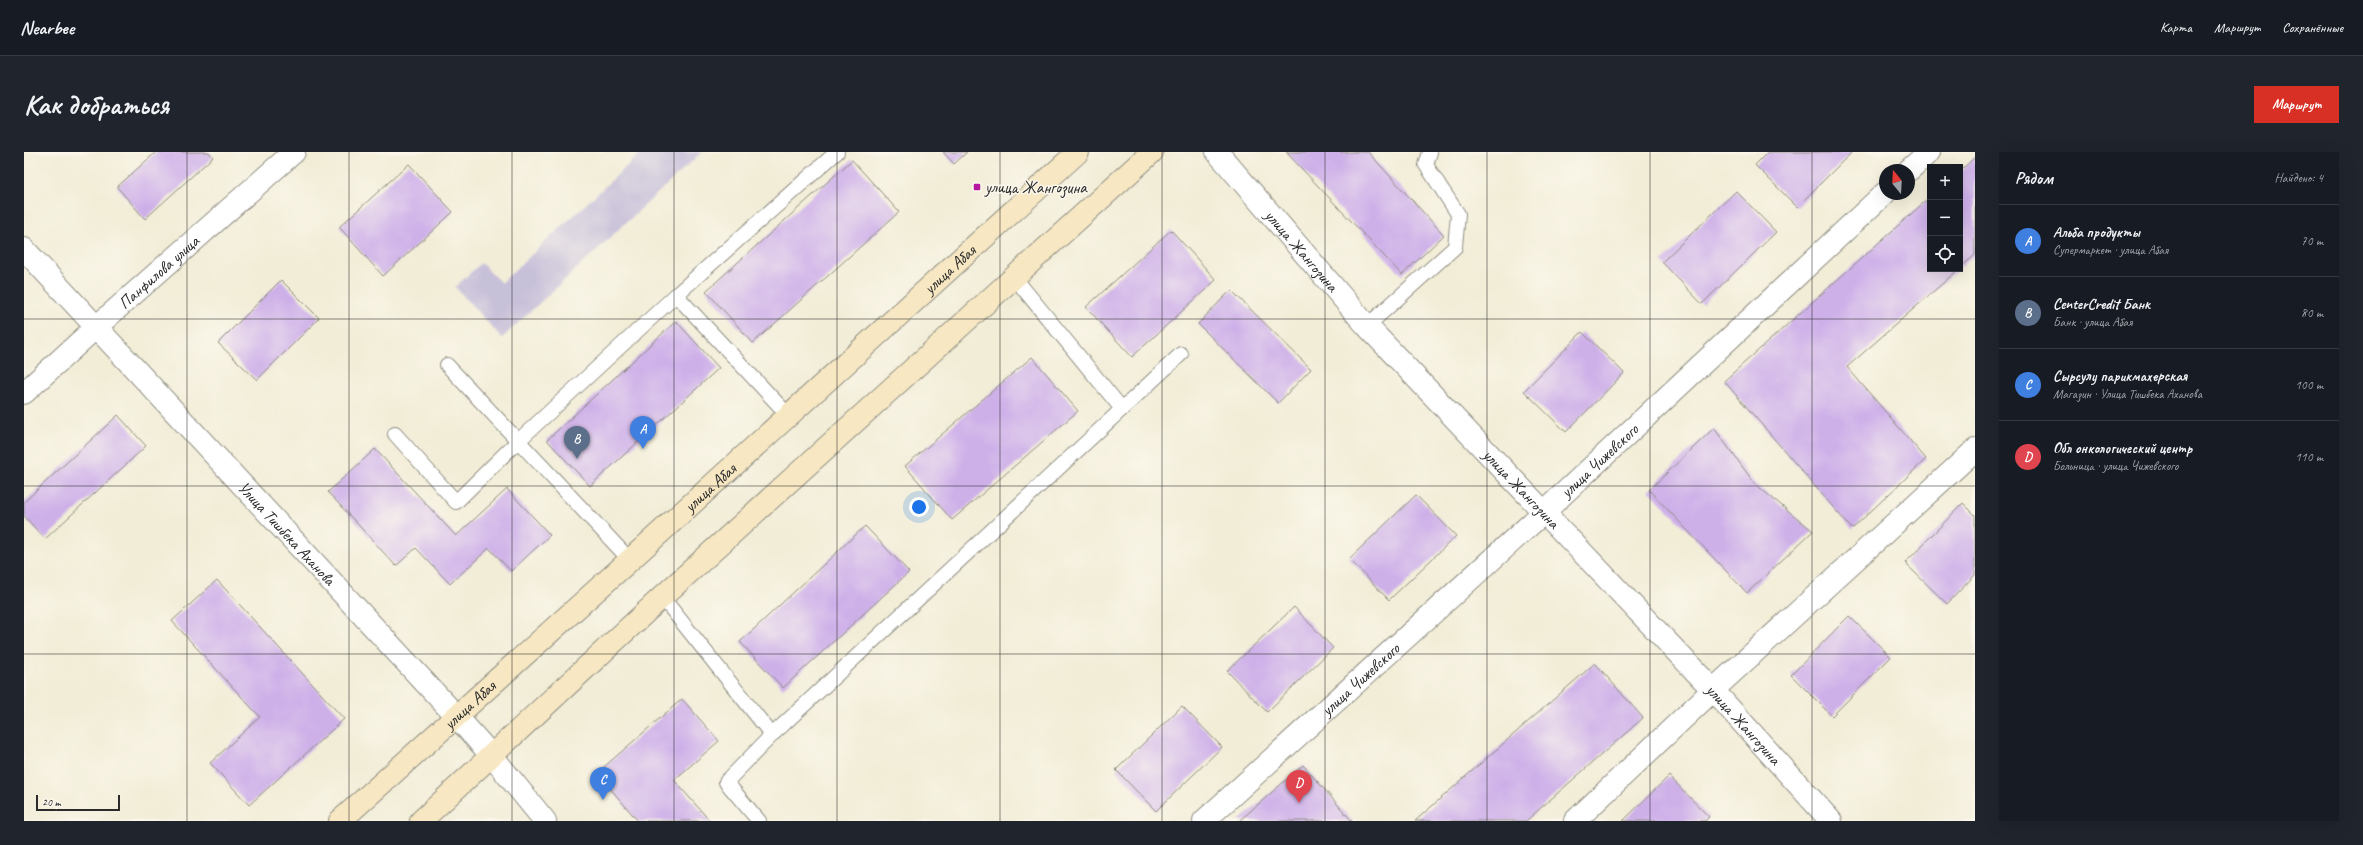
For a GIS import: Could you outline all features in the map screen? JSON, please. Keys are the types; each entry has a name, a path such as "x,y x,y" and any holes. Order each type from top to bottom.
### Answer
{"main road":[{"name":"улица Абая","path":"340,821 789,416 1078,152"},
{"path":"421,821 662,597 1013,276 1152,152"}],"street":[{"name":"Панфилова улица","path":"24,393 95,328 294,152"},
{"name":"улица Жангозина","path":"1217,152 1367,326 1713,690 1831,821"},
{"path":"1915,165 1929,152"},
{"name":"улица Чижевского","path":"1204,821 1544,512 1879,199"},
{"name":"Улица Тишбека Аханова","path":"24,250 456,716 492,756 545,821"},
{"path":"1575,821 1713,690 1975,450"}],"lane":[{"path":"395,434 456,502 517,442 676,295 838,152"},
{"path":"1367,326 1455,246 1458,214 1426,165 1430,152"},
{"path":"1013,276 1122,409"},
{"path":"676,295 789,416"},
{"path":"759,821 726,782 772,735 1181,354"},
{"path":"447,365 517,442 630,560"},
{"path":"662,597 772,735"}],"shaded area":[{"path":"642,152 702,152 502,338 455,287 481,263 501,283"}],"building":[{"path":"156,152 209,152 213,157 145,219 117,187"},
{"path":"943,152 967,152 954,164"},
{"path":"1286,152 1368,152 1444,235 1402,275"},
{"path":"1768,152 1852,152 1797,207 1755,165"},
{"path":"1975,157 1975,255 1963,265 1963,200 1963,168"},
{"path":"852,160 899,212 753,343 706,291"},
{"path":"409,164 453,212 383,276 339,227"},
{"path":"1736,191 1776,232 1702,304 1662,262"},
{"path":"1927,200 1927,272 1956,272 1847,367 1926,459 1852,529 1724,381"},
{"path":"1171,230 1216,280 1132,357 1086,307"},
{"path":"281,280 319,318 257,380 218,343"},
{"path":"1231,290 1311,369 1278,403 1198,324"},
{"path":"676,321 719,368 590,486 547,440"},
{"path":"1582,332 1624,373 1566,432 1524,391"},
{"path":"1032,357 1078,411 952,520 905,466"},
{"path":"118,415 146,446 45,539 24,516 24,502"},
{"path":"1714,428 1755,484 1813,531 1747,593 1649,490"},
{"path":"375,449 456,536 507,489 550,535 511,571 489,548 450,584 416,548 396,566 328,492"},
{"path":"1416,495 1456,536 1389,600 1349,559"},
{"path":"1963,503 1975,515 1975,575 1947,604 1905,563"},
{"path":"865,526 909,572 783,688 740,642"},
{"path":"217,580 344,719 249,805 210,763 260,717 172,621"},
{"path":"1294,607 1333,648 1267,712 1227,671"},
{"path":"1849,616 1891,657 1832,716 1791,675"},
{"path":"1595,663 1643,718 1526,821 1415,821"},
{"path":"682,699 719,741 674,780 710,821 638,821 597,773"},
{"path":"1182,706 1222,747 1156,811 1116,770"},
{"path":"1303,765 1352,821 1239,821"},
{"path":"1669,776 1709,817 1705,821 1623,821"}],"place":[{"name":"улица Жангозина","path":"977,187"},
{"name":"Альба продукты","path":"643,449"},
{"name":"CenterCredit Банк","path":"577,459"},
{"name":"Сырсулу парикмахерская","path":"603,800"},
{"name":"Обл онкологический центр","path":"1299,803"}]}
